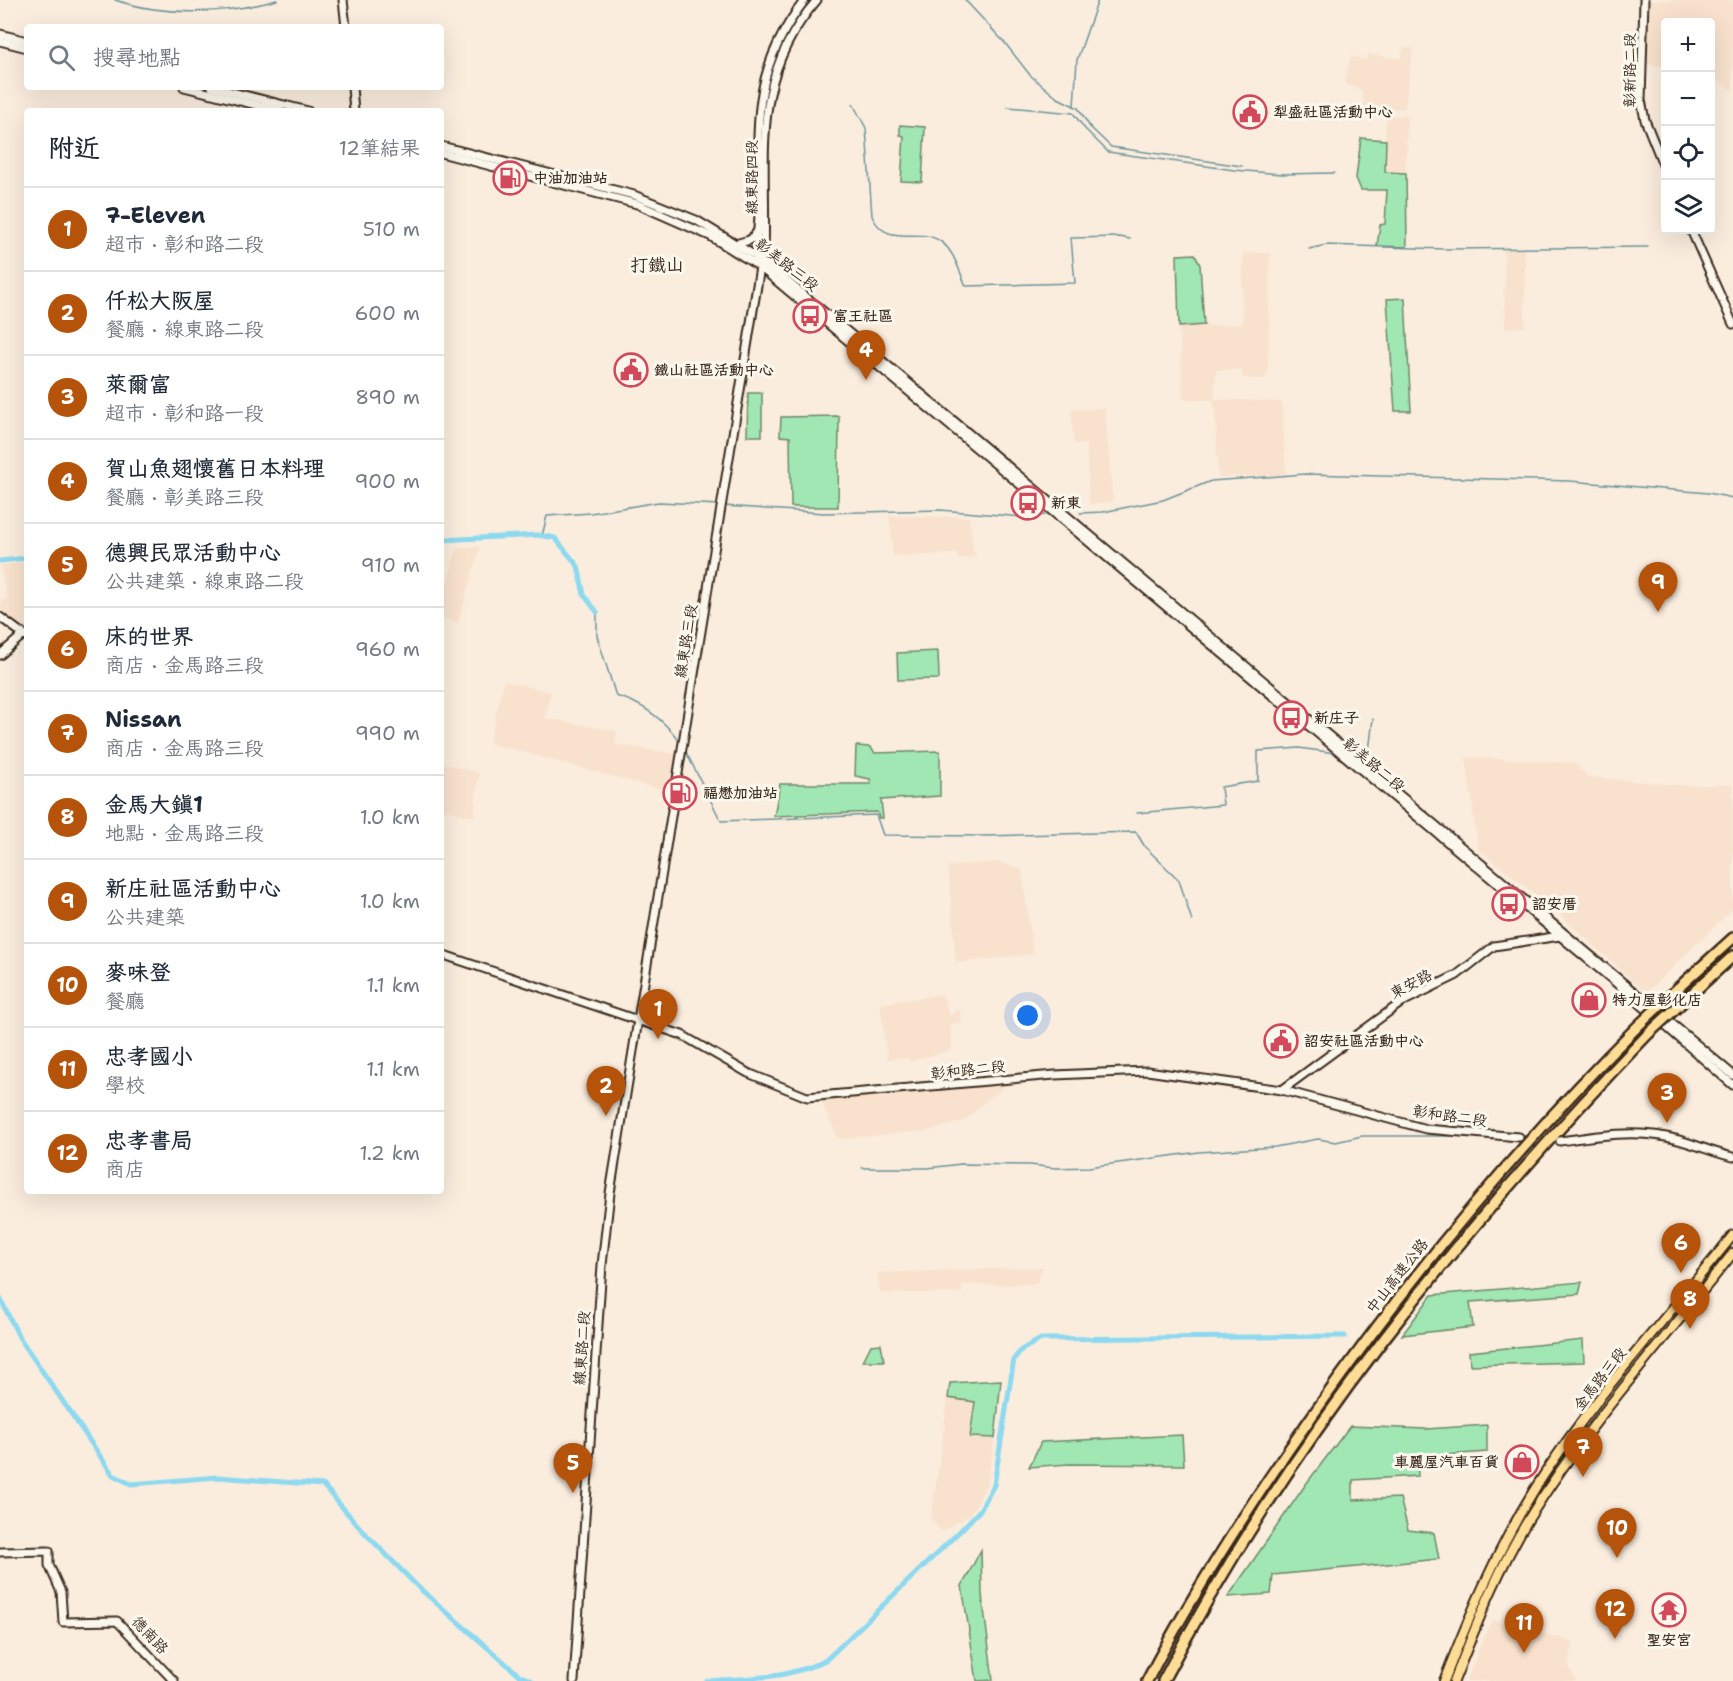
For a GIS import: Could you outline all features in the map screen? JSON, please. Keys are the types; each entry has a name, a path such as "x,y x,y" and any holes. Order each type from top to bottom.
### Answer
{"highway":[{"name":"中山高速公路","path":"1147,1681 1237,1527 1364,1343 1420,1269 1555,1111 1638,1026 1733,938"},
{"name":"中山高速公路","path":"1163,1681 1208,1601 1290,1470 1370,1356 1493,1202 1547,1141 1648,1034 1733,956"}],"main road":[{"path":"343,0 346,24"},
{"name":"線東路四段","path":"759,261 758,116 762,86 775,45 790,20 806,0"},
{"name":"線東路四段","path":"759,261 766,211 766,111 772,78 788,39 817,0"},
{"name":"彰新路二段","path":"1644,0 1641,100 1645,120 1661,162"},
{"path":"0,34 24,40"},
{"path":"0,41 24,47"},
{"path":"196,90 268,108"},
{"path":"224,90 296,108"},
{"path":"352,90 354,108"},
{"name":"彰美路三段","path":"444,147 634,195 696,220 759,261 1057,511"},
{"name":"彰美路三段","path":"444,154 646,207 759,261"},
{"path":"735,244 750,240 758,231"},
{"path":"1693,234 1733,324"},
{"name":"線東路三段","path":"639,1020 759,261"},
{"name":"彰美路二段","path":"1057,511 1565,931 1680,1034"},
{"name":"彰美路二段","path":"1172,607 1559,937 1680,1034"},
{"path":"0,617 24,634"},
{"path":"0,655 24,636"},
{"path":"1559,937 1565,931"},
{"name":"東安路","path":"1282,1090 1402,1002 1457,975 1494,946 1559,937"},
{"name":"彰和路二段","path":"444,955 682,1035 748,1073 807,1097 1055,1075 1147,1071 1282,1090 1426,1129 1519,1137"},
{"name":"線東路二段","path":"574,1681 602,1265 610,1193 639,1020"},
{"path":"1680,1034 1733,1075"},
{"path":"1680,1034 1733,1085"},
{"path":"1560,1141 1615,1133 1668,1137 1733,1157"},
{"name":"金馬路三段","path":"1444,1681 1476,1599 1536,1487 1611,1386 1733,1235"},
{"name":"金馬路三段","path":"1454,1681 1483,1607 1510,1552 1556,1476 1634,1373 1733,1252"},
{"name":"德南路","path":"0,1552 49,1551 50,1565 61,1592 63,1622 117,1621 174,1681"}],"shaded area":[{"path":"1650,0 1733,0 1733,91 1715,79 1715,18 1661,18 1661,66 1647,64"},
{"path":"1403,48 1413,48 1405,109 1364,107 1362,90 1344,84 1351,56 1366,60 1368,54 1401,59"},
{"path":"1386,115 1407,116 1406,173 1385,173"},
{"path":"1504,249 1525,249 1525,327 1505,328"},
{"path":"1243,253 1270,253 1268,370 1265,379 1243,378 1242,370 1216,370 1214,399 1282,402 1286,475 1218,477 1214,400 1183,399 1179,327 1242,324"},
{"path":"1105,408 1113,502 1089,504 1086,444 1074,444 1071,410"},
{"path":"889,516 969,517 975,557 958,559 957,554 893,556"},
{"path":"480,547 458,623 444,619 444,587 446,587 457,548"},
{"path":"24,562 24,627 0,609 0,602 7,598 0,565"},
{"path":"504,681 551,692 545,718 617,731 615,744 676,754 670,792 489,743"},
{"path":"1466,757 1574,763 1589,777 1679,785 1733,785 1733,909 1646,993 1546,903 1478,849"},
{"path":"444,764 479,773 474,817 444,810"},
{"path":"998,862 1022,869 1033,954 956,963 948,866"},
{"path":"942,994 950,1015 960,1010 962,1022 950,1025 952,1050 909,1062 909,1058 887,1059 880,1004"},
{"path":"1012,1081 1013,1085 1004,1087 988,1099 965,1121 929,1131 838,1139 821,1101"},
{"path":"1043,1267 1037,1284 962,1285 962,1293 880,1293 877,1273"},
{"path":"948,1398 976,1402 970,1437 995,1438 988,1480 977,1504 968,1516 941,1532 931,1518"},
{"path":"1493,1620 1574,1642 1568,1664 1576,1681 1466,1681"}],"green space":[{"path":"900,125 925,127 922,182 901,181 904,136 900,135"},
{"path":"1361,138 1386,140 1385,172 1406,173 1407,247 1377,246 1380,225 1385,224 1387,190 1361,190 1356,178"},
{"path":"1195,254 1200,265 1204,325 1179,327 1177,255"},
{"path":"1405,298 1411,411 1395,411 1387,299"},
{"path":"748,393 762,393 762,436 747,436"},
{"path":"839,416 838,507 791,507 790,437 780,436 781,417"},
{"path":"938,651 939,679 898,680 897,653"},
{"path":"856,746 870,747 875,753 940,751 940,796 881,800 883,818 879,818 877,812 774,816 780,784 871,784 870,779 855,776"},
{"path":"1582,1282 1579,1294 1470,1302 1473,1327 1402,1335 1432,1295"},
{"path":"1583,1340 1584,1362 1470,1365 1469,1352"},
{"path":"881,1344 884,1361 863,1361 871,1345"},
{"path":"1001,1380 995,1438 970,1437 975,1402 948,1398 950,1383"},
{"path":"1487,1425 1487,1452 1417,1457 1418,1476 1353,1480 1353,1500 1400,1498 1408,1530 1434,1533 1439,1559 1273,1575 1271,1594 1228,1597 1306,1484 1350,1426 1426,1429"},
{"path":"1182,1435 1184,1465 1069,1464 1029,1467 1041,1442"},
{"path":"981,1550 982,1594 993,1680 977,1681 962,1586"}],"waterway":[{"path":"115,0 154,9 196,12 238,8 277,0"},
{"path":"965,0 1005,43 1030,75 1056,97 1078,108 1090,127 1111,147 1242,166"},
{"path":"1074,106 1077,60 1098,0"},
{"path":"853,104 866,128 872,216 878,226 894,234 922,235 940,241 953,255 966,286 1075,283 1071,238 1120,237 1130,239"},
{"path":"1008,107 1073,113 1108,152 1234,170 1282,174 1334,173"},
{"path":"1309,249 1326,245 1444,249 1648,247"},
{"path":"1080,513 1103,512 1163,500 1211,481 1305,474 1570,481 1708,493 1733,498"},
{"path":"542,536 547,516 591,513 659,502 719,505"},
{"path":"724,506 824,513 940,510 1023,517 1046,515"},
{"path":"444,540 538,535 555,538 578,566 584,595 597,612"},
{"path":"0,561 24,558"},
{"path":"597,612 597,636 616,696 652,713 680,742"},
{"path":"1355,754 1369,751 1373,719"},
{"path":"684,748 721,821 876,815 883,835 983,836 1136,832 1145,847 1179,880 1192,921"},
{"path":"1137,813 1223,805 1221,787 1258,781 1258,751 1299,748 1335,753"},
{"path":"862,1168 928,1168 961,1164 1089,1167 1199,1152 1275,1147 1318,1139 1336,1142 1362,1136 1451,1136"},
{"path":"0,1298 19,1337 113,1475 131,1484 218,1477 323,1485 361,1529 418,1587 519,1675 532,1681"},
{"path":"707,1681 784,1674 813,1666 827,1659 960,1531 980,1510 994,1485 1014,1359 1021,1350 1041,1339 1345,1336"}],"tunnel":[{"path":"1519,1137 1552,1140"}],"place":[{"name":"犁盛社區活動中心","path":"1250,112"},
{"name":"中油加油站","path":"510,178"},
{"name":"富王社區","path":"810,316"},
{"name":"鐵山社區活動中心","path":"631,370"},
{"name":"賀山魚翅懷舊日本料理","path":"866,380"},
{"name":"新東","path":"1028,503"},
{"name":"新庄社區活動中心","path":"1658,612"},
{"name":"新庄子","path":"1291,718"},
{"name":"福懋加油站","path":"680,793"},
{"name":"詔安厝","path":"1509,904"},
{"name":"特力屋彰化店","path":"1589,1000"},
{"name":"7-Eleven","path":"658,1039"},
{"name":"詔安社區活動中心","path":"1281,1041"},
{"name":"仟松大阪屋","path":"606,1116"},
{"name":"萊爾富","path":"1667,1123"},
{"name":"床的世界","path":"1681,1273"},
{"name":"金馬大鎮1","path":"1690,1329"},
{"name":"車麗屋汽車百貨","path":"1522,1462"},
{"name":"Nissan","path":"1583,1477"},
{"name":"德興民眾活動中心","path":"573,1493"},
{"name":"麥味登","path":"1617,1558"},
{"name":"聖安宮","path":"1669,1610"},
{"name":"忠孝書局","path":"1615,1639"},
{"name":"忠孝國小","path":"1524,1653"}],"district":[{"name":"打鐵山","path":"657,265"}]}
